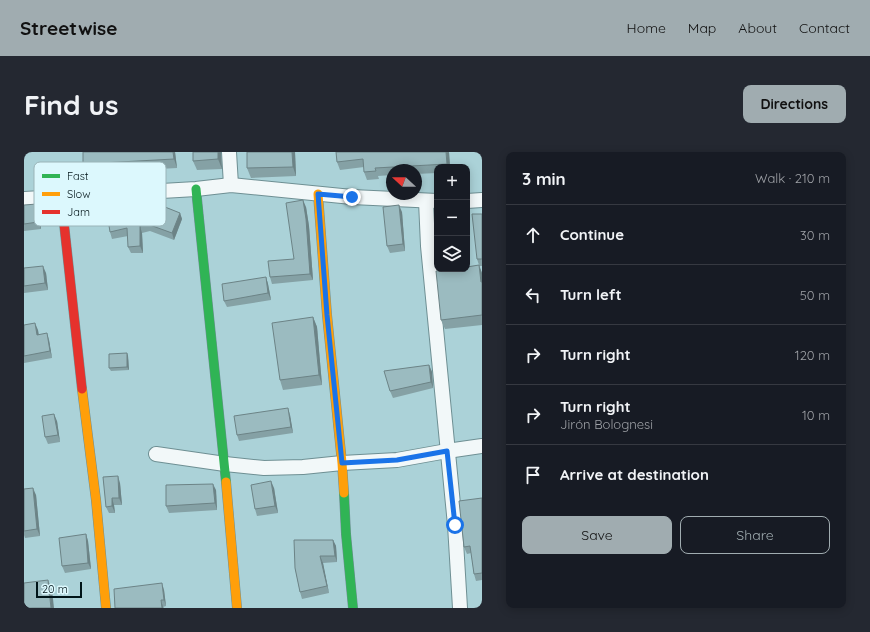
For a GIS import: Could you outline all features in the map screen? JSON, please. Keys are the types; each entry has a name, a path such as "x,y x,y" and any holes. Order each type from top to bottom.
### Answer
{"street":[{"path":"229,152 231,185"},
{"path":"166,191 231,185 352,197 431,201 428,246 455,525 460,608"},
{"path":"196,189 225,464 237,608"},
{"path":"318,194 328,323 342,463 346,534 353,608"},
{"path":"24,199 34,198"},
{"path":"470,201 482,200"},
{"path":"64,226 79,368 96,500 106,608"},
{"path":"156,454 264,468 303,467 397,460 482,446"}],"building":[{"path":"83,152 173,152 174,159 119,162 83,162"},
{"path":"193,152 218,152 218,159 193,161"},
{"path":"247,152 292,152 293,167 247,168"},
{"path":"336,152 446,152 447,164 422,165 422,164 386,164 386,167 375,168 376,171 364,172 363,159 337,162"},
{"path":"303,200 310,274 270,277 268,261 294,259 286,203"},
{"path":"34,204 34,223 24,224 24,205"},
{"path":"399,205 403,244 387,246 383,207"},
{"path":"166,207 180,213 172,233 153,226 166,226"},
{"path":"472,214 482,214 482,259 477,259"},
{"path":"109,226 140,226 140,246 128,247 127,228 110,232"},
{"path":"479,265 482,282 482,315 441,320 436,272 470,272 470,266"},
{"path":"43,266 45,283 24,286 24,268"},
{"path":"266,277 268,293 224,301 222,284"},
{"path":"313,317 319,375 280,380 272,323"},
{"path":"35,323 37,335 47,333 50,351 24,356 24,325"},
{"path":"127,353 127,367 109,368 109,354"},
{"path":"429,365 431,382 390,391 384,371"},
{"path":"288,408 291,427 237,435 234,416"},
{"path":"54,414 58,435 45,437 42,416"},
{"path":"118,476 119,498 112,498 112,506 106,507 103,477"},
{"path":"271,481 275,506 255,509 251,485"},
{"path":"213,484 215,503 166,506 166,485"},
{"path":"33,488 37,529 24,531 24,489"},
{"path":"482,498 482,573 474,574 470,546 464,547 459,501"},
{"path":"86,534 88,563 62,566 59,538"},
{"path":"294,540 333,540 335,556 320,556 327,586 300,592 295,568"},
{"path":"48,580 51,608 24,608 24,583"},
{"path":"162,583 164,600 161,600 162,608 115,608 114,589"}],"traffic: fast":[{"path":"196,189 226,482"},
{"path":"344,493 346,534 353,608"}],"traffic: slow":[{"path":"318,194 327,315 344,493"},
{"path":"82,389 96,500 106,608"},
{"path":"226,482 237,608"}],"traffic: jam":[{"path":"64,226 82,389"}],"route":[{"path":"352,197 318,194 327,315 342,463 397,460 447,451 455,525"}]}
